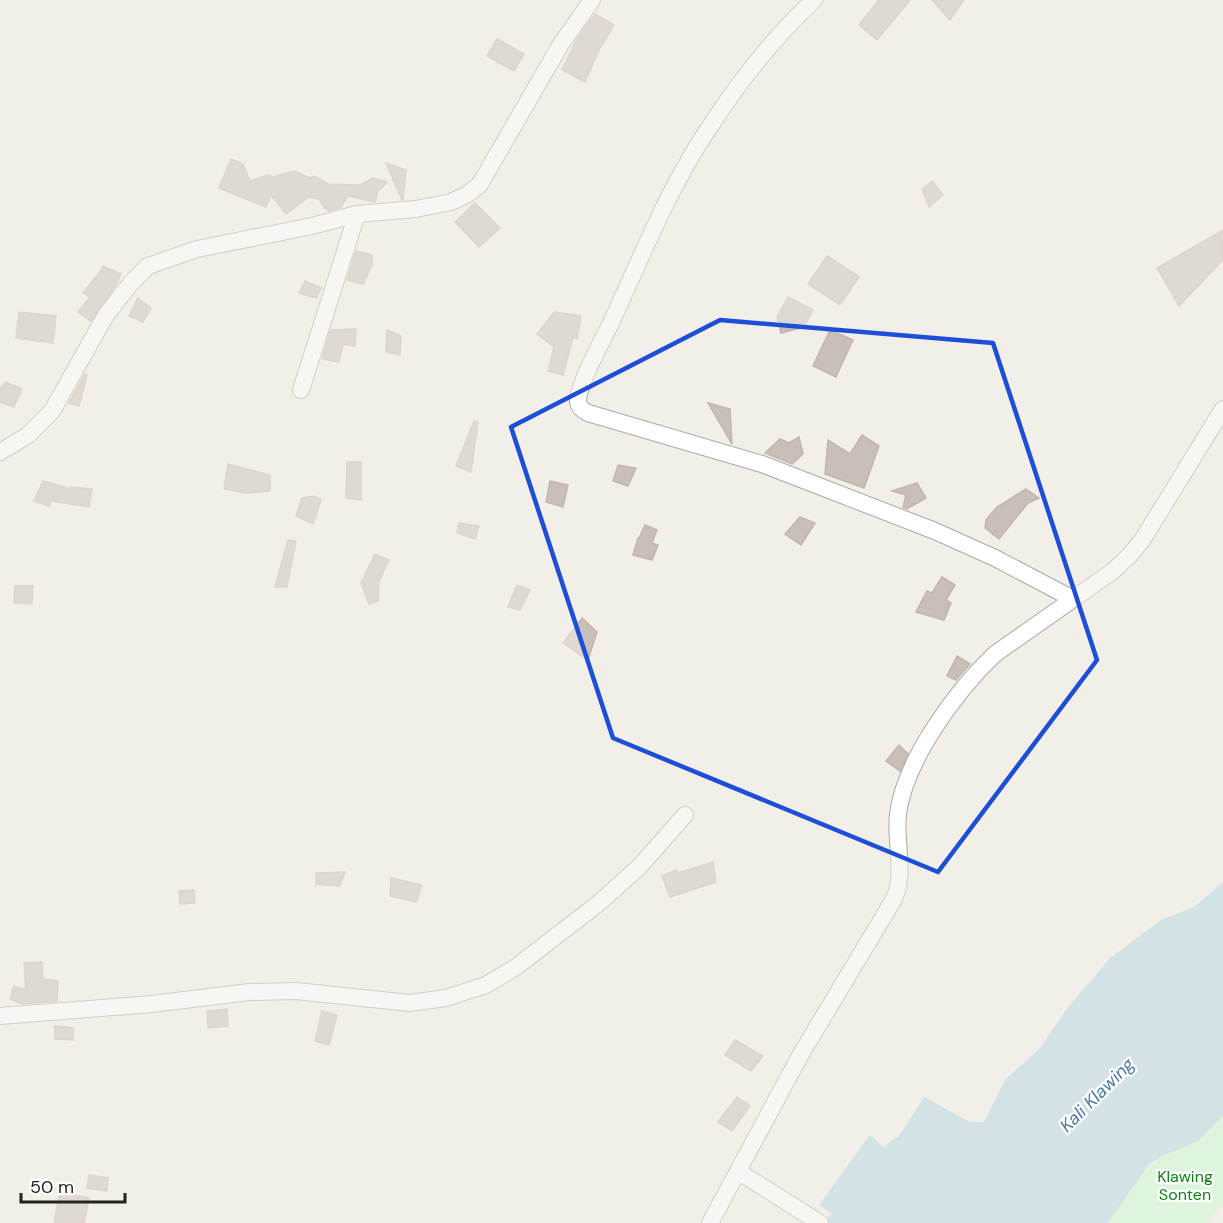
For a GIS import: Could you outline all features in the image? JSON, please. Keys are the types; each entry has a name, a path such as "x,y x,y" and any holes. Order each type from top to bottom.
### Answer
{"street":[{"path":"0,452 28,435 52,411 106,315 130,283 148,266 197,249 312,226 357,214 416,209 452,202 468,195 480,183 561,44 592,0"},
{"path":"814,0 768,47 713,122 681,172 580,392 578,402 581,409 762,464 935,531 995,558 1073,599"},
{"path":"301,390 357,214"},
{"path":"710,1223 745,1175 801,1054 891,904 898,887 898,812 906,784 922,748 978,670 995,654 1113,571 1130,555 1143,539 1223,409"},
{"path":"0,1016 152,1004 249,992 296,991 410,1002 446,998 486,985 516,967 599,903 640,866 685,814"},
{"path":"745,1175 820,1223"}],"highlighted area":[{"path":"720,320 993,343 1097,660 938,872 613,738 511,427"}],"green space":[{"name":"Klawing Sonten","path":"1223,1116 1223,1204 1206,1223 1108,1223 1149,1164 1166,1154 1197,1142"}],"water":[{"name":"Kali Klawing","path":"1223,882 1223,1116 1197,1142 1166,1154 1149,1164 1108,1223 822,1223 832,1214 819,1205 870,1135 883,1147 899,1136 924,1097 970,1122 984,1122 1005,1080 1040,1048 1066,1010 1110,958 1161,920 1194,907"}],"building":[{"path":"879,0 910,0 877,40 859,25"},
{"path":"932,0 964,0 950,20"},
{"path":"595,14 614,25 600,48 585,82 562,70 576,41"},
{"path":"497,39 524,54 514,71 487,56"},
{"path":"231,159 243,164 250,181 268,175 273,177 294,171 310,178 314,176 328,184 360,185 373,178 387,182 378,191 375,202 348,196 341,207 329,211 324,208 319,199 309,197 286,214 271,195 266,207 219,188"},
{"path":"386,163 406,170 403,200 402,200"},
{"path":"932,181 943,195 929,207 922,189"},
{"path":"475,203 500,228 479,247 455,222"},
{"path":"1223,230 1223,260 1179,306 1157,268"},
{"path":"356,251 372,255 372,265 363,284 347,280"},
{"path":"827,256 859,277 840,305 808,284"},
{"path":"103,266 121,274 91,321 78,312 90,297 83,293"},
{"path":"305,281 321,288 316,298 299,293"},
{"path":"788,297 813,310 804,327 781,333 777,317"},
{"path":"138,298 151,308 143,322 129,316"},
{"path":"19,312 56,316 53,343 16,338"},
{"path":"554,312 581,316 577,339 573,337 563,375 548,371 554,347 537,334"},
{"path":"356,329 355,346 343,344 339,362 322,359 331,330"},
{"path":"387,330 401,336 400,355 386,352"},
{"path":"830,330 853,340 836,377 813,366"},
{"path":"85,374 87,375 79,406 69,403"},
{"path":"5,382 22,389 14,407 0,402 0,390"},
{"path":"708,403 730,409 732,444"},
{"path":"474,421 478,422 471,472 456,466"},
{"path":"862,435 879,446 864,488 825,474 828,440 850,454"},
{"path":"799,437 803,454 792,464 765,453 780,439 789,443"},
{"path":"347,462 361,462 361,500 346,498"},
{"path":"228,464 270,475 270,491 246,493 224,489"},
{"path":"618,465 636,468 628,486 613,481"},
{"path":"43,481 71,489 71,487 92,489 89,507 51,501 49,506 34,501"},
{"path":"550,481 568,485 563,507 546,502"},
{"path":"917,483 926,498 907,509 903,507 906,495 892,491"},
{"path":"1026,489 1039,498 1028,503 999,539 985,528 986,520 997,507"},
{"path":"314,496 321,500 313,524 296,516 302,498"},
{"path":"800,517 815,523 801,545 785,534"},
{"path":"459,523 479,526 475,539 457,533"},
{"path":"645,525 657,530 652,543 658,545 652,560 633,555"},
{"path":"288,540 296,541 287,587 275,587"},
{"path":"375,554 389,560 379,581 378,601 369,604 361,583"},
{"path":"942,577 955,585 946,600 951,603 944,620 916,612 927,591 932,593"},
{"path":"517,585 530,590 520,610 508,607"},
{"path":"15,586 33,586 32,604 14,603"},
{"path":"582,618 597,632 588,660 563,643"},
{"path":"957,656 970,664 956,680 947,676"},
{"path":"899,745 908,754 900,771 886,761"},
{"path":"713,862 716,882 670,897 662,876 676,870 678,873"},
{"path":"345,872 340,886 316,884 316,873"},
{"path":"391,878 422,885 416,902 390,896"},
{"path":"194,890 195,903 180,904 179,891"},
{"path":"42,962 43,979 58,981 57,1001 23,1004 10,999 14,986 26,990 24,963"},
{"path":"227,1009 228,1026 208,1028 207,1011"},
{"path":"322,1011 337,1015 329,1045 315,1041"},
{"path":"55,1026 73,1028 73,1040 55,1039"},
{"path":"735,1040 763,1056 751,1071 725,1055"},
{"path":"737,1097 750,1106 732,1131 718,1122"},
{"path":"89,1175 108,1178 107,1191 87,1188"},
{"path":"60,1192 89,1198 84,1223 54,1223"}]}
